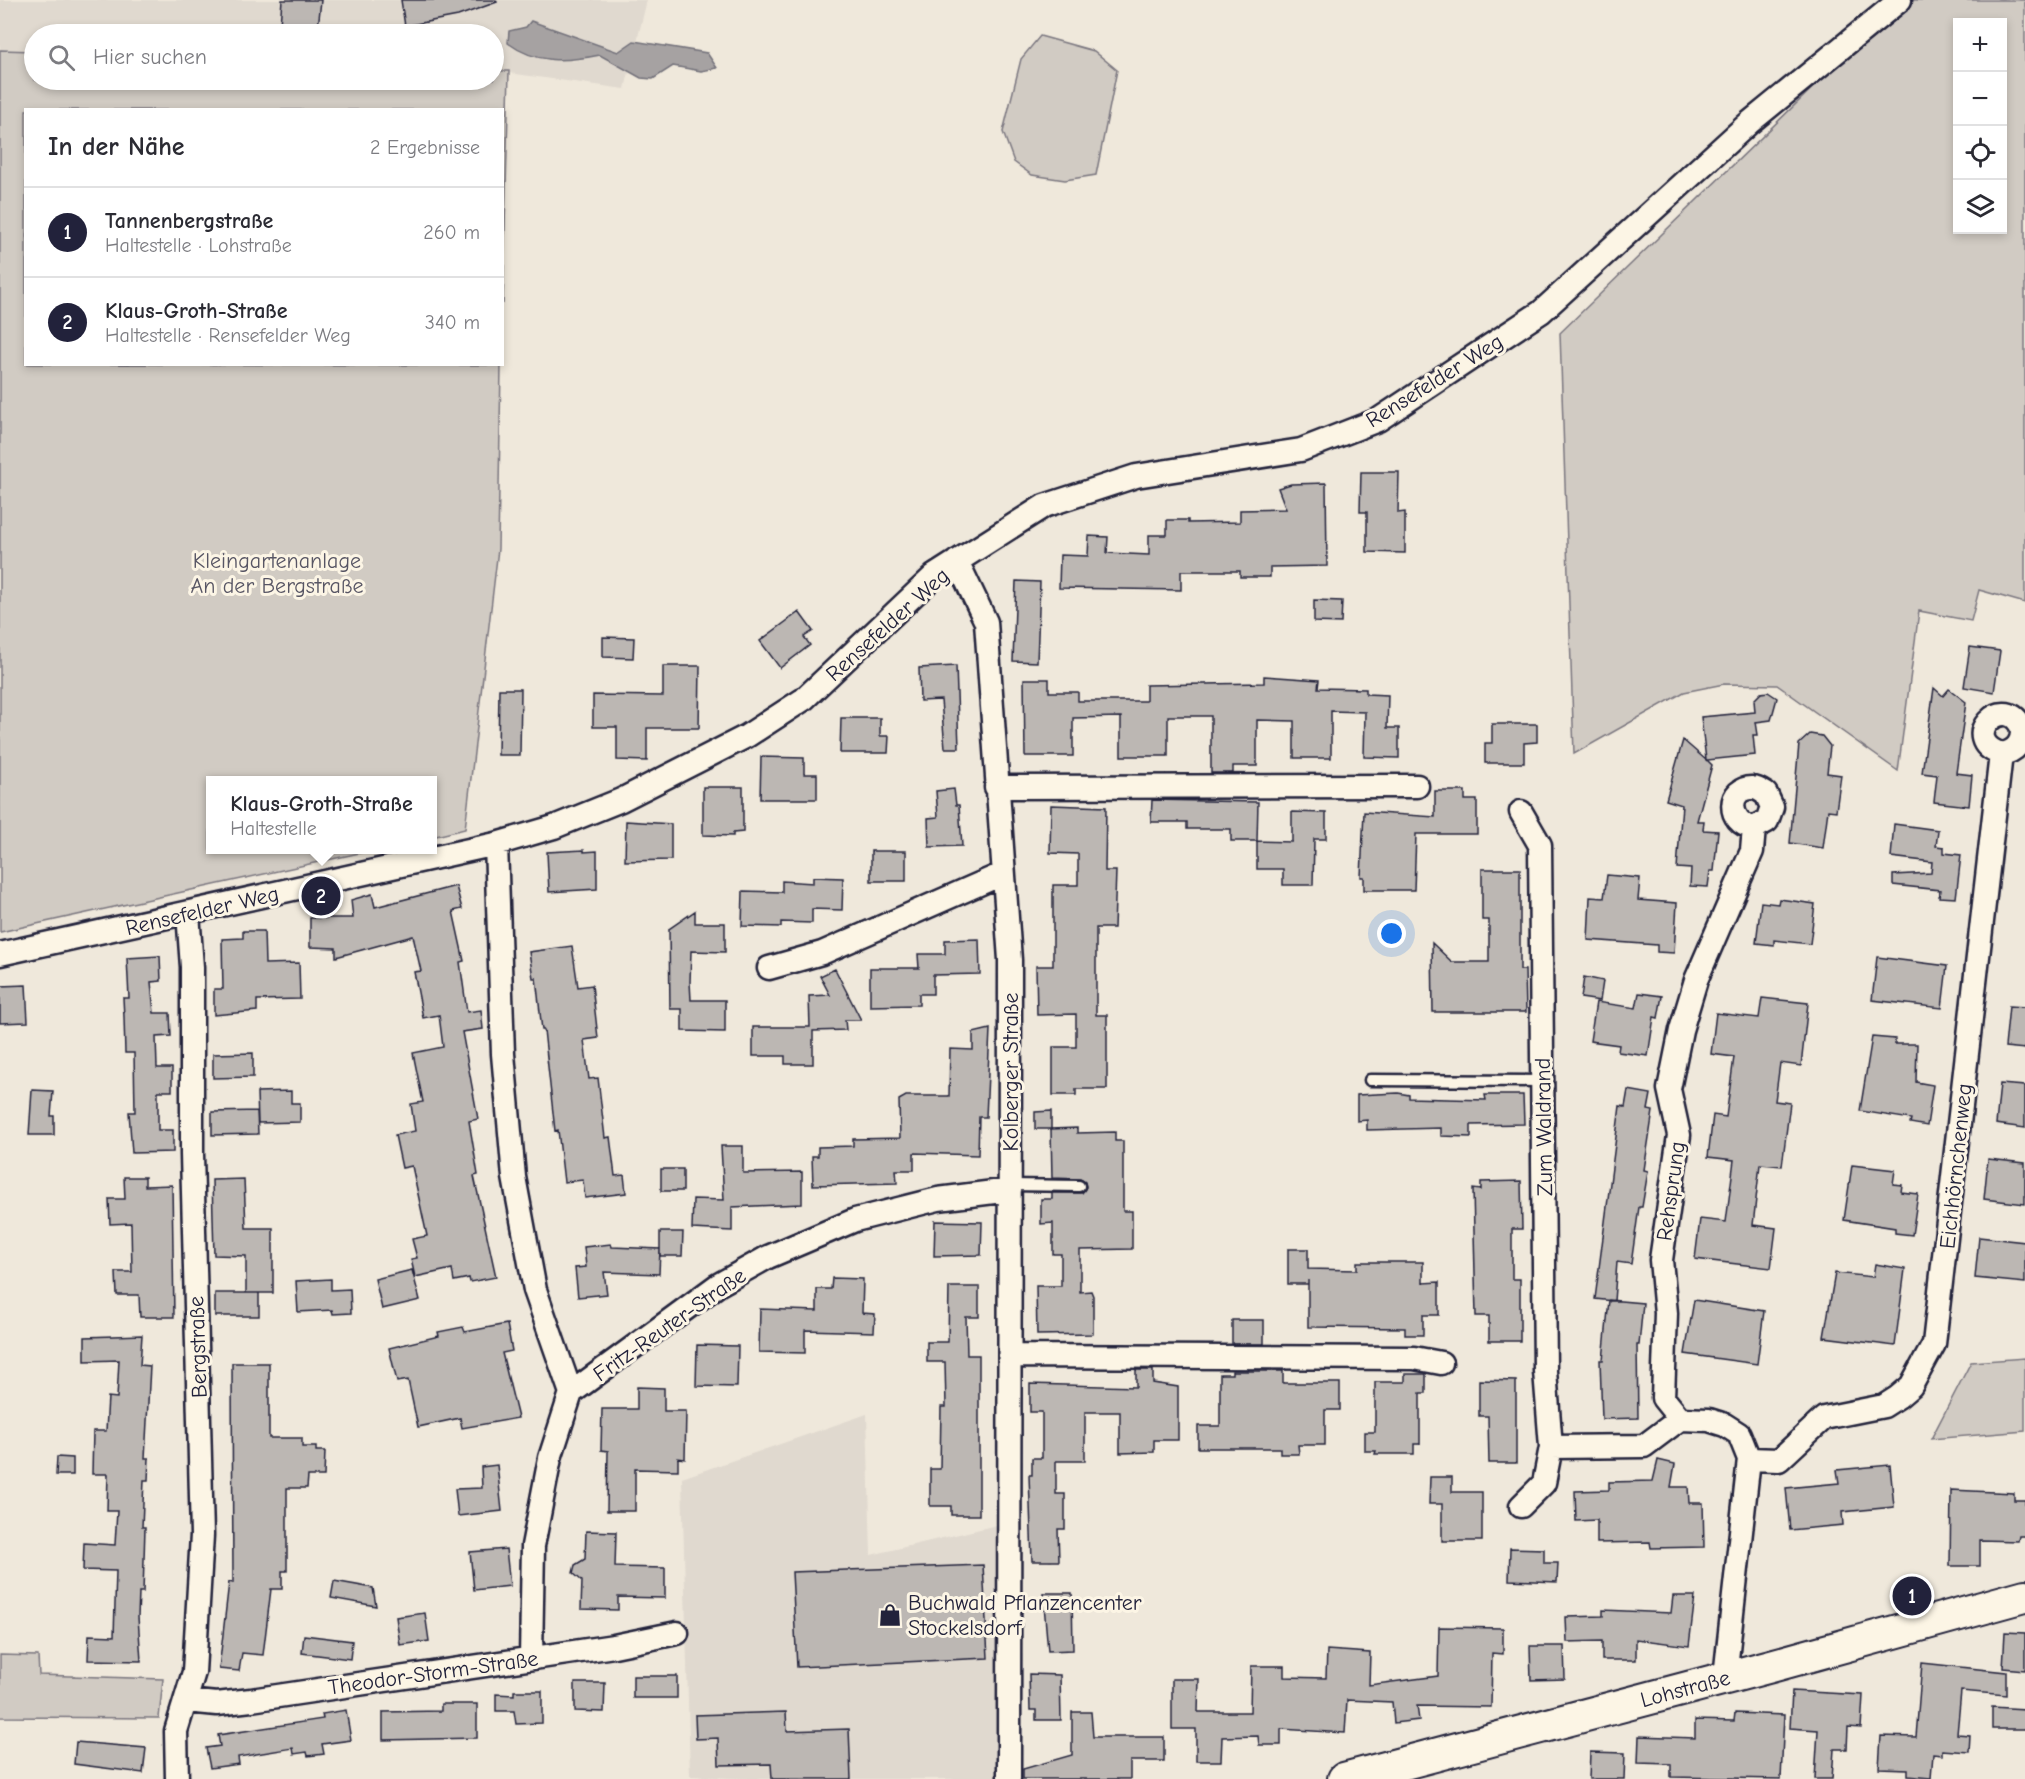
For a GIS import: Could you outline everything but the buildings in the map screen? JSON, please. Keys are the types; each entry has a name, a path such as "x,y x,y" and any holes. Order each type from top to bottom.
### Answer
{"main road":[{"name":"Lohstraße","path":"1363,1776 2025,1596"}],"street":[{"name":"Rensefelder Weg","path":"0,954 496,844 554,827 621,800 689,768 747,736 804,699 934,576 1044,506 1136,476 1301,450 1378,420 1541,312 1749,123 1899,0"},
{"name":"Kolberger Straße","path":"957,561 986,622 1002,874 1010,960 1010,1779"},
{"name":"Eichhörnchenweg","path":"1749,1459 1779,1460 1824,1418 1884,1406 1911,1386 1934,1344 2001,754"},
{"path":"996,787 1417,786"},
{"name":"Zum Waldrand","path":"1521,812 1540,844 1545,1371 1551,1447 1544,1483 1521,1506"},
{"name":"Rehsprung","path":"1680,1419 1663,1398 1666,1313 1661,1260 1679,1135 1669,1089 1681,1030 1696,980 1752,851 1754,828"},
{"path":"496,844 503,1054 514,1177 535,1290 572,1393 550,1458 534,1546 531,1658"},
{"path":"768,968 822,953 1002,874"},
{"name":"Bergstraße","path":"177,1779 176,1731 194,1672 202,1535 192,1165 192,967 188,913"},
{"name":"Fritz-Reuter-Straße","path":"572,1393 690,1304 768,1257 855,1220 938,1199 1010,1188"},
{"path":"1011,1356 1414,1358 1441,1363"},
{"path":"1551,1447 1644,1446 1680,1419 1709,1420 1725,1425 1739,1434 1749,1459 1725,1677"},
{"name":"Theodor-Storm-Straße","path":"187,1701 218,1704 251,1700 531,1658 677,1633"}],"lane":[{"path":"1370,1080 1542,1081"},
{"path":"1010,1188 1079,1186"}],"shaded area":[{"path":"0,0 647,0 637,41 618,52 539,23 518,27 573,61 600,55 629,72 625,89 504,72 504,24 24,24 24,51 0,50"},
{"path":"531,21 618,52 634,41 707,53 717,68 701,71 673,66 653,79 641,78 600,55 563,60 540,58 529,55 508,43 509,31 526,27"},
{"path":"867,1414 871,1555 997,1525 998,1779 748,1779 690,1776 682,1478"}],"green space":[{"path":"1903,0 2025,0 2025,603 1979,590 1971,621 1919,611 1898,771 1777,685 1724,684 1684,692 1574,754 1560,333"},
{"path":"1040,36 1094,51 1117,70 1096,175 1065,180 1032,175 1014,162 1003,132 1021,59"},
{"name":"Kleingartenanlage An der Bergstraße","path":"0,50 24,51 24,90 504,90 504,71 509,71 504,265 504,108 24,108 24,366 501,366 498,549 465,829 437,836 437,776 206,776 206,854 355,854 0,932"},
{"path":"2025,1358 2025,1431 1931,1439 1971,1362"},
{"path":"0,1655 38,1656 39,1675 163,1679 159,1718 0,1717"}],"place":[{"name":"Klaus-Groth-Straße","path":"321,896"},
{"name":"Tannenbergstraße","path":"1912,1596"},
{"name":"Buchwald Pflanzencenter Stockelsdorf","path":"890,1615"}]}
